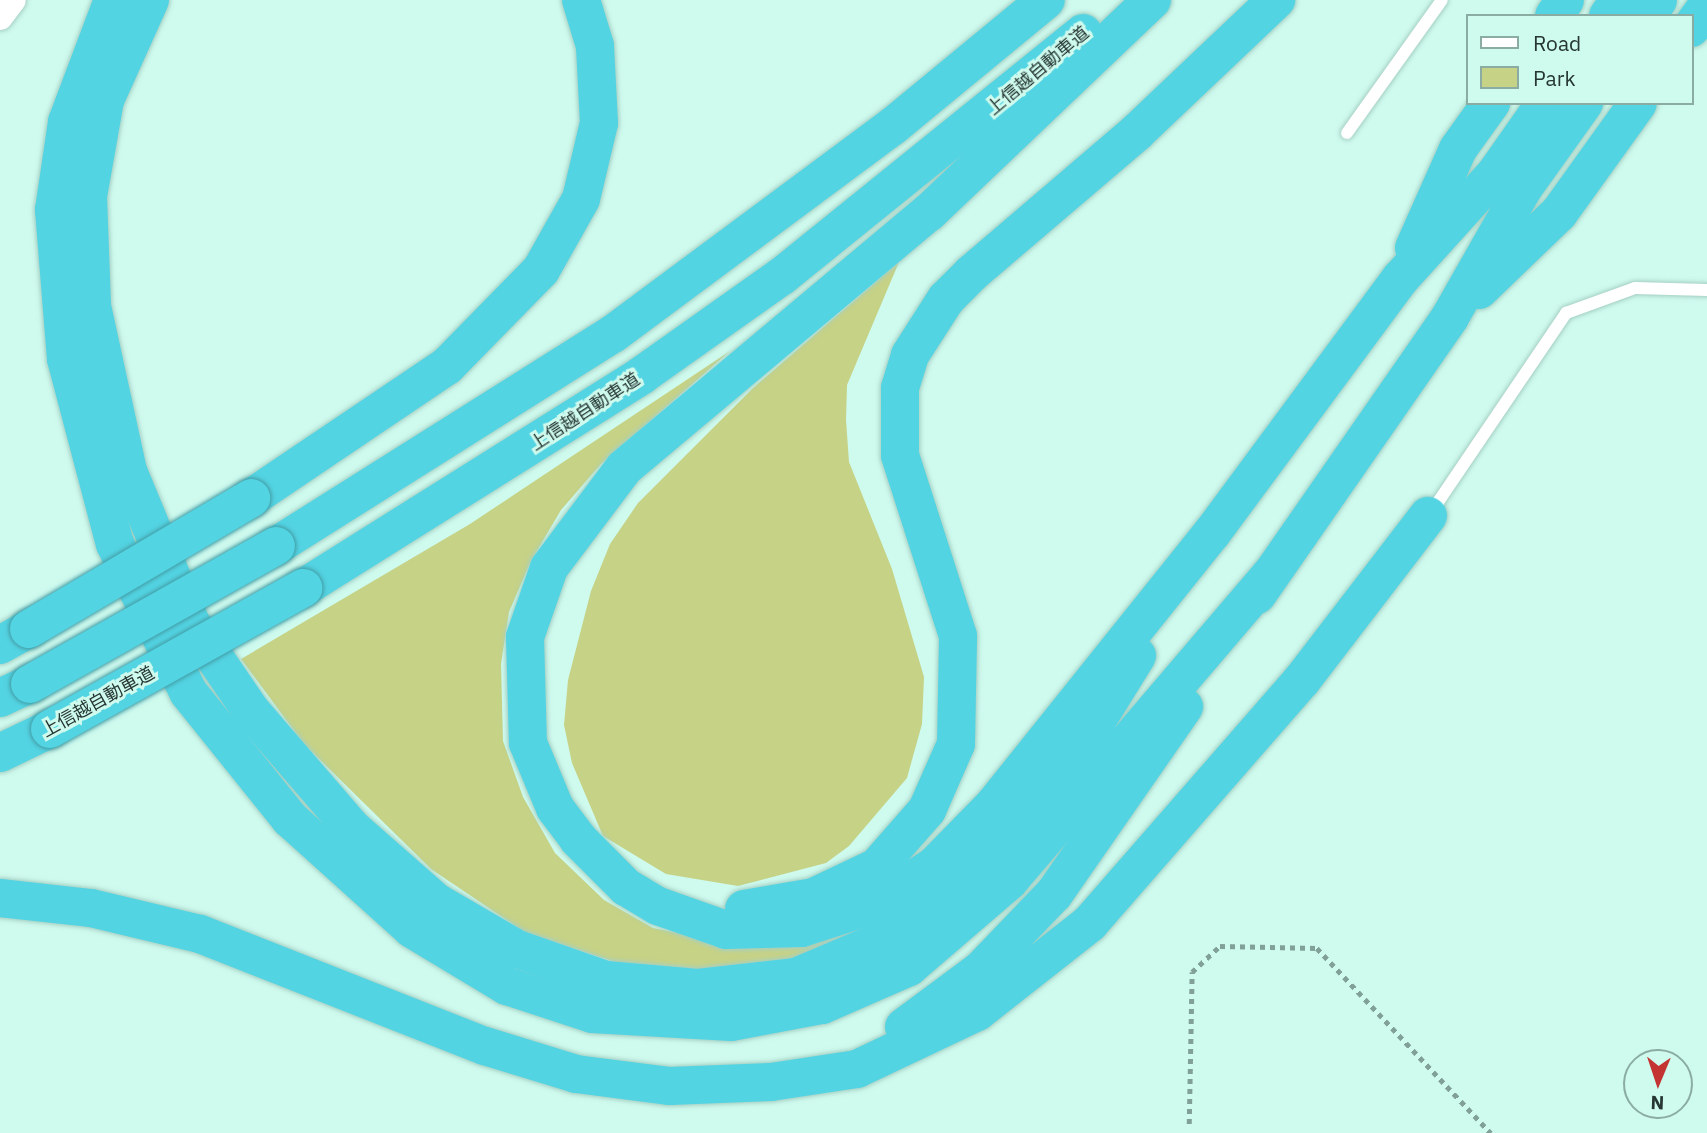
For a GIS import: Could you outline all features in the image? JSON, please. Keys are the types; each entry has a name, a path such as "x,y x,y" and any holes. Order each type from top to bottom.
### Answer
{"highway":[{"path":"113,0 67,122 54,210 66,359 115,544 188,692 290,819 412,929 507,986 592,1014 731,1022 822,1005 909,967 1009,881 1270,575"},
{"path":"150,0 117,65 96,135 87,245 100,365 145,525 191,623 317,791 436,902 517,950 606,980 698,988 796,977 885,939 959,885 1062,765 1096,722 1212,533"},
{"path":"14,637 251,498 417,389 485,333 541,271 581,199 600,123 595,46 581,0"},
{"path":"15,691 276,546 613,334 893,126 1045,0"},
{"name":"上信越自動車道","path":"0,753 50,729 303,588 642,375 782,276 1122,0"},
{"path":"1152,0 929,212 656,437 568,536 533,601 522,705 538,776 600,864 658,906 726,930 802,928 873,905 934,866 993,806 1212,533 1400,279 1496,173 1544,105"},
{"path":"600,864 676,898 747,909 846,884 877,867 904,840 927,810 952,756 962,671 958,636 900,456 900,388 909,355 946,299 972,273 1137,132 1276,0"},
{"path":"1693,25 1707,6"},
{"path":"1400,279 1458,149 1490,105"},
{"path":"720,1085 777,1076 864,1047 943,1002 981,970 1101,833 1270,575 1450,317 1522,190 1583,105"},
{"path":"1450,317 1559,213 1637,105"},
{"path":"0,898 91,908 200,934 485,1046 576,1074 625,1083 720,1085 816,1078 895,1055 977,1012 1055,956 1214,785 1428,516"}],"street":[{"path":"0,17 13,0"}],"lane":[{"path":"1348,133 1442,0"},
{"path":"1428,516 1566,313 1635,288 1707,290"}],"path":[{"path":"1189,1124 1192,972 1220,946 1317,948 1491,1133"}],"green space":[{"path":"899,262 847,385 846,420 849,462 892,569 924,677 922,724 907,778 849,846 826,863 738,886 666,874 603,836 572,763 564,725 568,680 591,591 610,544 638,503 753,388"},
{"path":"730,351 601,464 561,510 531,561 509,612 501,664 503,741 523,797 555,853 604,900 653,928 750,947 911,903 863,938 756,970 637,969 526,933 431,869 304,744 241,659 470,524"}]}
